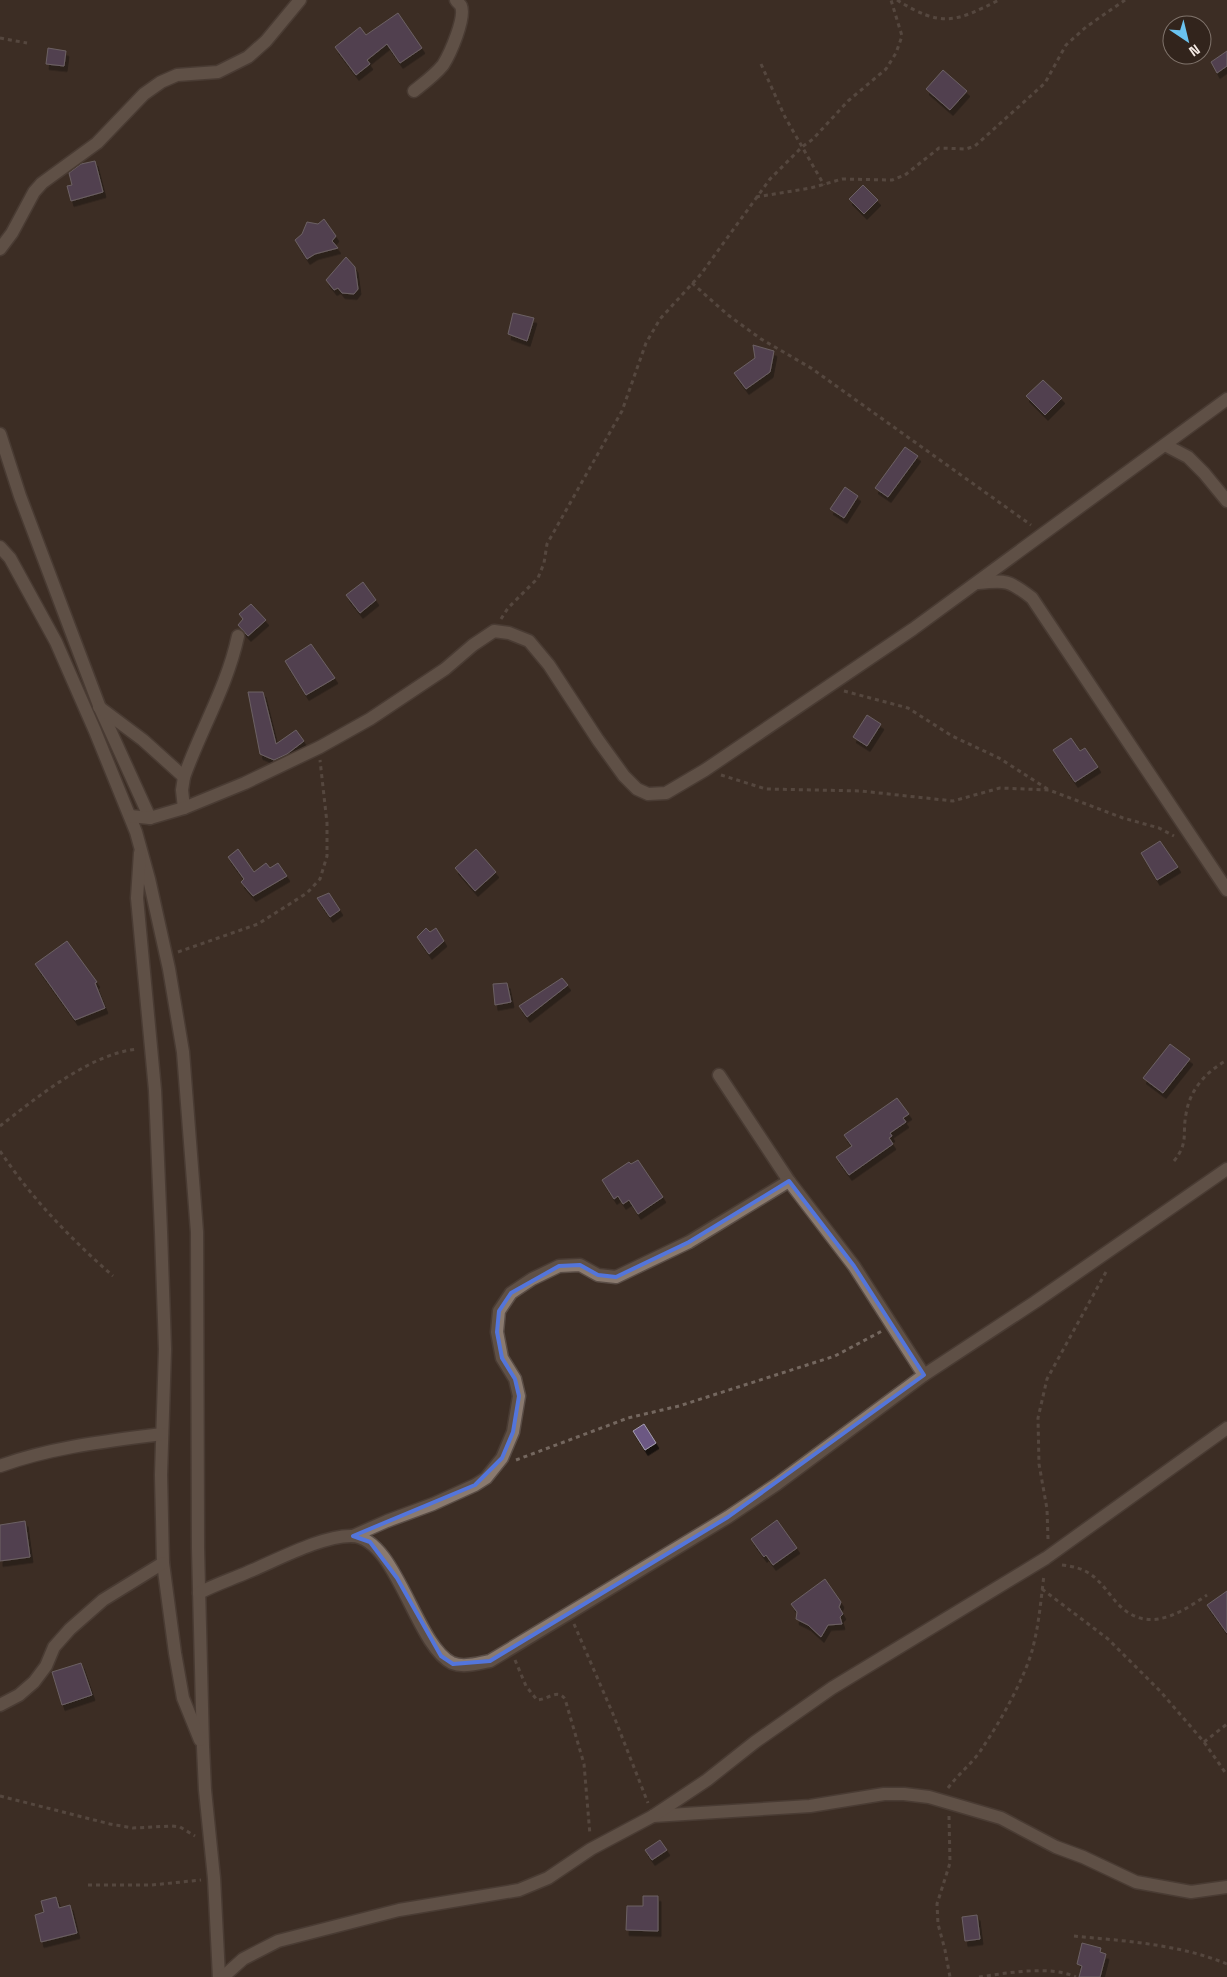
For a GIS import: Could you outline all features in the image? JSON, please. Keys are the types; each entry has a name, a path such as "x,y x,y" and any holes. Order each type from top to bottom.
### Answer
{"street":[{"path":"0,249 12,233 34,192 42,183 97,143 144,94 161,82 177,75 218,72 248,57 266,41 300,0"},
{"path":"414,91 444,64 462,17 461,6 456,0"},
{"path":"130,816 150,818 184,808 245,783 320,747 370,720 445,669 473,645 494,631 509,633 528,641 549,665 624,776 637,789 648,794 666,793 705,770 828,688 978,583 1227,399"},
{"path":"0,434 20,496 100,708 150,818"},
{"path":"1165,445 1188,457 1227,501"},
{"path":"0,548 10,558 56,642 141,845 166,956 183,1052 197,1232 199,1594 203,1747 205,1790 214,1878 219,1977"},
{"path":"978,583 1000,581 1014,584 1032,598 1227,890"},
{"path":"184,808 182,790 184,777 226,681 233,661 238,636"},
{"path":"81,700 100,708 150,745 184,777"},
{"path":"141,845 137,898 152,1048 163,1294 163,1562 183,1698 203,1747"},
{"path":"719,1075 790,1182 854,1266 924,1375"},
{"path":"353,1536 370,1542 384,1559 397,1578 441,1656 453,1664 468,1665 490,1661 728,1518 924,1375 1035,1302 1227,1169"},
{"path":"199,1594 311,1546 335,1538 353,1536 475,1485 495,1469 507,1448 519,1396 515,1379 502,1358 498,1332 499,1311 511,1293 532,1279 559,1266 580,1265 598,1275 616,1277 689,1242 790,1182"},
{"path":"223,1977 243,1959 278,1941 399,1910 519,1890 548,1878 591,1850 653,1816 707,1780 832,1688 1046,1561 1227,1428"},
{"path":"0,1466 37,1454 162,1434"},
{"path":"0,1705 19,1695 34,1682 46,1666 54,1647 70,1629 103,1600 163,1562"},
{"path":"653,1816 810,1806 884,1794 929,1797 1001,1818 1056,1847 1083,1857 1136,1882 1191,1892 1227,1887"}],"path":[{"path":"494,631 508,608 538,578 544,563 547,544 622,411 646,343 660,319 701,274 770,179 802,147 813,139 848,101 886,69 896,53 902,36 891,0"},
{"path":"897,0 923,14 944,20 957,19 969,15 999,0"},
{"path":"756,197 824,185 842,179 892,180 905,175 939,148 966,150 974,146 1045,83 1066,44 1086,27 1125,0"},
{"path":"0,38 27,43"},
{"path":"760,64 785,117 824,185"},
{"path":"692,283 728,315 761,339 811,368 1044,534"},
{"path":"828,688 908,708 952,736 999,758 1049,790 1122,818 1159,828 1181,840"},
{"path":"166,956 258,924 308,893 320,879 326,856 327,823 320,747"},
{"path":"705,770 766,789 861,791 953,801 1000,788 1049,790"},
{"path":"0,1126 38,1097 83,1068 108,1057 134,1049 152,1048"},
{"path":"1174,1161 1183,1150 1186,1114 1192,1094 1199,1082 1227,1060"},
{"path":"0,1151 46,1212 79,1246 114,1276"},
{"path":"950,1977 946,1950 938,1924 937,1904 950,1863 944,1802 957,1775 982,1749 998,1723 1021,1677 1032,1649 1046,1561 1048,1533 1048,1509 1039,1464 1038,1418 1047,1379 1108,1268"},
{"path":"495,1469 547,1447 628,1418 679,1406 835,1356 892,1326"},
{"path":"1046,1561 1076,1566 1093,1574 1121,1607 1147,1620 1160,1620 1173,1616 1207,1595"},
{"path":"1042,1588 1108,1639 1160,1691 1204,1742 1227,1775"},
{"path":"569,1614 613,1714 653,1816"},
{"path":"510,1650 526,1686 537,1700 542,1700 556,1694 562,1695 565,1699 584,1764 591,1850"},
{"path":"1204,1742 1227,1724"},
{"path":"0,1796 110,1824 134,1828 180,1827 186,1829 211,1848"},
{"path":"88,1885 152,1885 214,1878"},
{"path":"1074,1936 1135,1942 1186,1952 1227,1964"},
{"path":"979,1977 1022,1972 1055,1972 1076,1977"}],"highlighted area":[{"path":"789,1181 854,1266 924,1375 728,1517 490,1661 453,1664 441,1656 397,1578 370,1542 353,1536 475,1485 502,1458 513,1432 519,1396 515,1379 502,1358 497,1332 499,1311 511,1293 559,1266 580,1265 598,1275 616,1277 689,1242"}],"building":[{"path":"398,13 422,48 400,63 387,44 367,60 370,64 356,75 335,47 360,27 366,35"},
{"path":"48,48 66,51 64,66 46,64"},
{"path":"1227,51 1227,66 1217,73 1212,61"},
{"path":"943,70 967,91 950,110 926,89"},
{"path":"95,161 103,192 71,201 67,186 72,185 69,173 81,164"},
{"path":"863,185 878,200 864,214 849,199"},
{"path":"324,219 336,236 332,241 338,248 315,254 307,259 295,240 302,234 307,222 318,224"},
{"path":"346,257 355,267 358,289 354,294 342,293 338,288 334,290 326,280"},
{"path":"513,313 534,318 527,341 508,334"},
{"path":"753,345 774,351 770,372 746,389 734,373 755,358"},
{"path":"1043,380 1062,398 1045,415 1026,396"},
{"path":"905,447 918,456 888,497 875,488"},
{"path":"845,487 858,496 844,518 830,509"},
{"path":"363,582 376,600 360,613 346,595"},
{"path":"251,604 266,620 248,636 238,625 243,619 239,614"},
{"path":"311,644 335,678 306,695 285,661"},
{"path":"248,692 263,692 276,744 296,730 304,741 287,754 274,760 260,754"},
{"path":"867,715 881,724 867,746 853,737"},
{"path":"1071,738 1080,751 1085,748 1098,767 1075,782 1053,750"},
{"path":"1160,841 1178,867 1157,880 1141,853"},
{"path":"238,849 254,872 266,863 270,868 278,863 287,876 253,896 241,882 244,879 228,857"},
{"path":"476,849 496,872 475,891 455,868"},
{"path":"329,893 340,910 330,917 317,898"},
{"path":"426,928 430,932 436,928 444,941 429,954 417,937"},
{"path":"67,941 97,982 95,983 105,1008 75,1020 35,964"},
{"path":"562,978 568,985 527,1017 519,1006"},
{"path":"507,983 511,1002 495,1005 493,984"},
{"path":"1170,1044 1190,1059 1163,1093 1143,1078"},
{"path":"897,1098 909,1114 903,1118 906,1122 890,1133 892,1136 889,1138 893,1144 849,1175 836,1157 852,1146 844,1135"},
{"path":"638,1160 663,1197 638,1214 629,1200 623,1204 618,1196 614,1199 602,1180 629,1162 631,1164"},
{"path":"644,1424 656,1443 645,1450 633,1431"},
{"path":"777,1520 797,1548 773,1565 766,1555 764,1557 751,1539"},
{"path":"25,1521 30,1557 0,1561 0,1525"},
{"path":"825,1579 841,1602 839,1607 843,1614 840,1617 842,1624 828,1625 821,1637 808,1625 796,1619 797,1612 791,1604"},
{"path":"1227,1591 1227,1633 1207,1605"},
{"path":"81,1663 92,1695 62,1705 52,1672"},
{"path":"660,1840 667,1850 652,1860 645,1850"},
{"path":"643,1896 658,1896 658,1931 626,1930 627,1906 643,1906"},
{"path":"56,1897 59,1908 70,1905 77,1933 41,1942 35,1915 44,1912 41,1901"},
{"path":"977,1915 980,1939 965,1941 962,1917"},
{"path":"1082,1943 1101,1948 1100,1952 1106,1954 1100,1977 1079,1977 1082,1966 1077,1964"}]}
